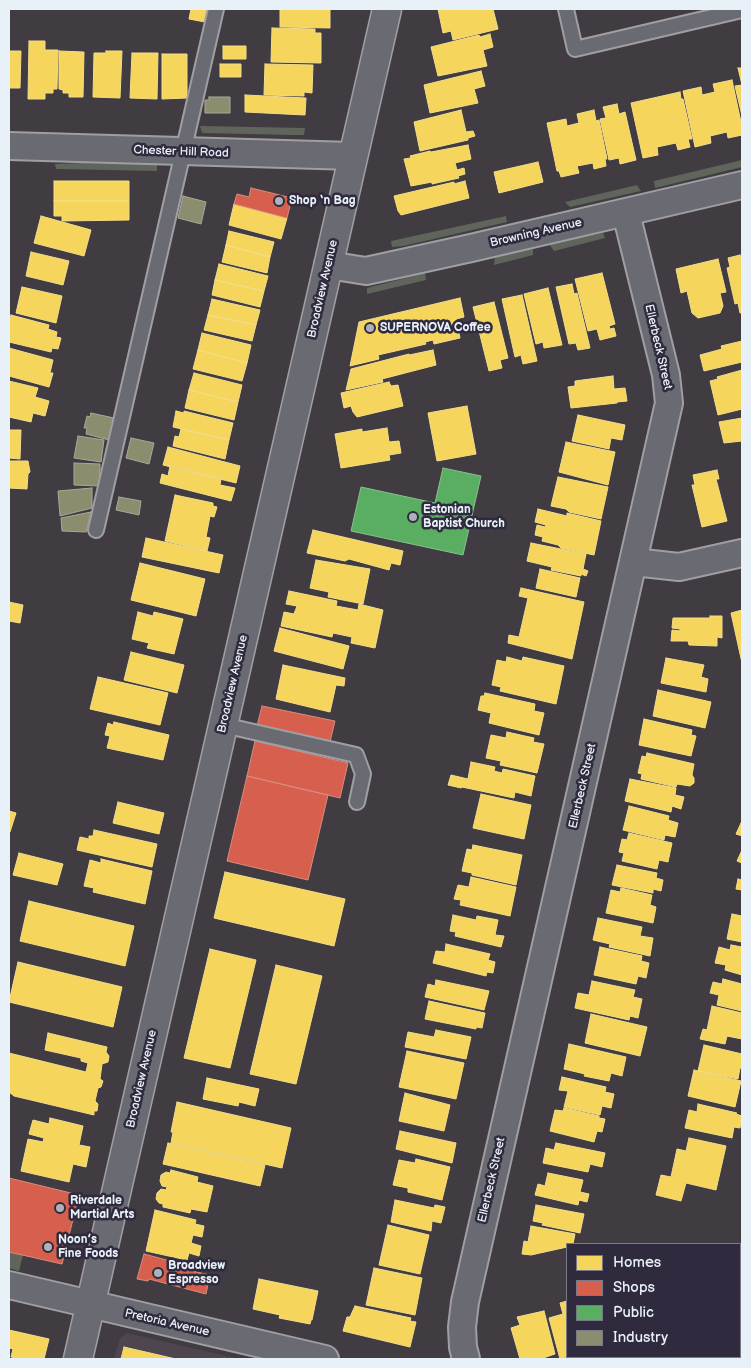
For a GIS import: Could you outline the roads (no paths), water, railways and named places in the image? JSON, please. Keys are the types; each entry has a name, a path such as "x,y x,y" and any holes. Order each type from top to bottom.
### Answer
{"main road":[{"name":"Broadview Avenue","path":"78,1359 387,9"}],"street":[{"name":"Chester Hill Road","path":"9,146 353,156"},
{"name":"Browning Avenue","path":"328,265 366,271 742,185"},
{"name":"Ellerbeck Street","path":"466,1359 462,1327 465,1302 669,403 666,375 626,212"},
{"path":"634,562 679,567 742,553"},
{"name":"Pretoria Avenue","path":"9,1285 261,1352 326,1359"}],"lane":[{"path":"96,530 216,9"},
{"path":"566,9 575,49 742,10"},
{"path":"224,725 356,755 363,774 357,802"}],"place":[{"name":"Shop ‘n Bag","path":"279,201"},
{"name":"SUPERNOVA Coffee","path":"370,328"},
{"name":"Estonian Baptist Church","path":"413,517"},
{"name":"Riverdale Martial Arts","path":"60,1208"},
{"name":"Noon’s Fine Foods","path":"48,1247"},
{"name":"Broadview Espresso","path":"158,1273"}]}
